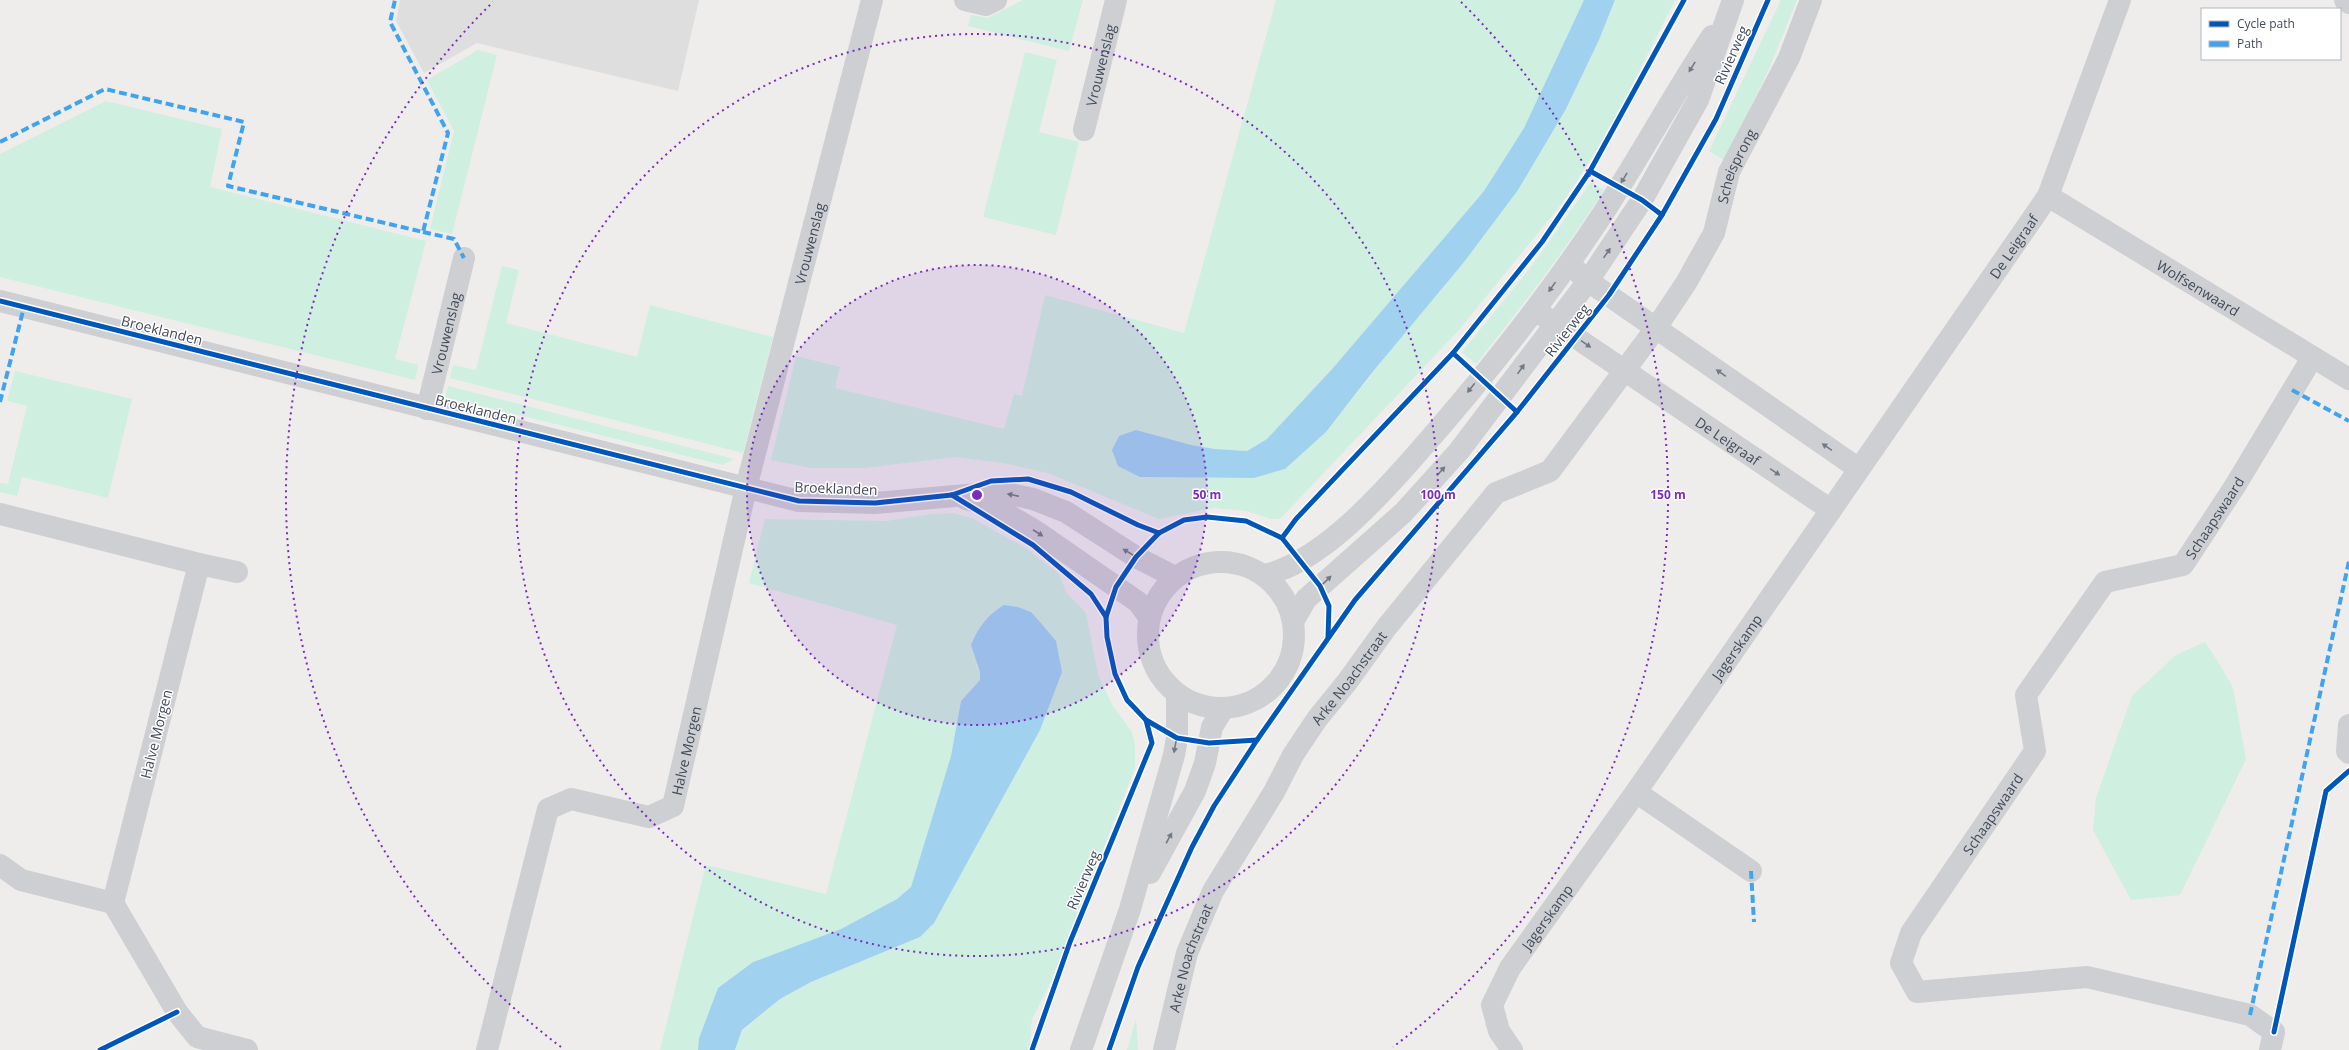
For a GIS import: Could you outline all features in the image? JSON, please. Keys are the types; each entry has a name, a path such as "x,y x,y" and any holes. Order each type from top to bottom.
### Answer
{"street":[{"name":"Vrouwenslag","path":"746,488 872,0"},
{"path":"965,0 986,5 996,0"},
{"name":"Vrouwenslag","path":"1084,130 1116,0"},
{"name":"Scheisprong","path":"1656,328 1686,283 1714,233 1729,172 1790,58 1811,0"},
{"name":"De Leigraaf","path":"1809,542 2048,196 2120,0"},
{"path":"2345,0 2349,3"},
{"name":"Rivierweg","path":"1265,575 1282,571 1301,561 1354,519 1382,492 1432,436 1535,310 1569,264 1602,214 1691,68 1731,6"},
{"name":"Rivierweg","path":"1294,620 1306,599 1403,513 1459,451 1501,398 1554,322 1588,281 1642,200 1698,100 1731,6"},
{"name":"Wolfsenwaard","path":"2048,196 2312,358 2349,378"},
{"name":"Vrouwenslag","path":"427,409 464,258"},
{"path":"1569,264 1588,281 1860,469"},
{"name":"Broeklanden","path":"0,301 799,501 875,503 952,495 1001,492 1033,499 1066,512 1136,557 1175,577"},
{"name":"De Leigraaf","path":"1535,310 1831,510"},
{"path":"1625,370 1656,328"},
{"name":"Schaapswaard","path":"2270,1050 2274,1032 2250,1015 2116,983 2087,977 1917,992 1901,963 1912,933 2035,752 2026,694 2105,582 2183,565 2235,486 2312,358"},
{"name":"Arke Noachstraat","path":"1164,1050 1187,952 1213,891 1317,719 1347,682 1386,628 1496,493 1550,471 1625,370"},
{"name":"Halve Morgen","path":"487,1050 548,809 571,799 650,817 673,806 746,488"},
{"name":"Broeklanden","path":"952,495 995,507 1037,532 1138,602 1149,617"},
{"path":"0,514 236,572"},
{"name":"Jagerskamp","path":"1512,1050 1499,1031 1492,1005 1510,968 1636,792 1809,542"},
{"path":"1219,561 1254,568 1265,575 1281,591 1294,620 1295,644 1282,677 1270,690 1248,703 1223,709 1199,705 1170,688 1157,671 1148,644 1149,617 1158,596 1175,577 1189,568 1219,561"},
{"name":"Halve Morgen","path":"113,903 199,564"},
{"path":"1081,1050 1130,909 1174,754 1177,738 1178,694"},
{"path":"1130,909 1195,792 1205,763 1212,727 1223,709"},
{"path":"2349,725 2347,751 2349,753"},
{"path":"1636,792 1751,872"},
{"path":"0,865 21,880 113,903 177,1012 197,1037 247,1050"}],"shaded area":[{"path":"400,0 699,0 678,91 477,43 424,73 396,21"}],"green space":[{"path":"1023,0 1083,0 1069,51 968,26 971,15 988,18"},
{"path":"1276,0 1584,0 1524,128 1484,191 1333,368 1267,439 1247,451 1215,449 1191,445 1140,477 1254,478 1285,469 1326,432 1518,190 1566,109 1599,40 1615,0 1675,0 1608,133 1563,202 1458,331 1280,519 1271,519 1247,511 1213,508 1159,519 1048,473 1003,463 954,457 865,468 811,468 771,460 796,356 840,367 835,388 1004,429 1014,394 1022,396 1045,295 1184,333"},
{"path":"1781,0 1797,0 1769,69 1725,161 1709,151"},
{"path":"478,50 497,55 452,234 430,229 454,131 427,80"},
{"path":"1025,52 1057,60 1039,132 1079,142 1056,235 983,217"},
{"path":"106,101 222,129 210,187 426,241 395,359 418,365 415,380 0,277 0,154"},
{"path":"1591,182 1604,190 1558,257 1476,364 1462,352 1531,267"},
{"path":"502,266 519,270 506,323 637,357 650,305 773,337 743,453 450,378 453,365 476,370"},
{"path":"15,371 132,399 108,498 22,477 17,496 0,492 0,483 8,484 27,406 7,401"},
{"path":"448,386 734,459 723,465 445,397"},
{"path":"953,513 972,518 1027,549 1059,574 1066,592 1086,613 1098,675 1113,706 1132,732 1135,745 1135,768 1050,984 1032,1019 1029,1050 735,1050 742,1031 780,999 811,982 920,937 1040,622 1031,612 1018,607 976,665 980,672 980,680 961,701 951,756 911,887 897,899 841,929 753,962 718,988 699,1038 698,1050 660,1050 706,865 826,894 897,625 749,583 765,519 887,521 931,514"},
{"path":"2205,642 2233,688 2246,759 2180,895 2131,900 2093,830 2096,798 2132,696 2176,655"},
{"path":"1136,1019 1138,1050 1127,1050"}],"water":[{"path":"1584,0 1615,0 1599,40 1566,109 1518,190 1464,262 1371,374 1326,432 1285,469 1254,478 1140,477 1118,466 1112,450 1119,436 1136,430 1191,445 1215,449 1247,451 1267,439 1333,368 1484,191 1524,128"},
{"path":"1004,605 1018,607 1031,612 1040,622 1056,641 1062,672 1040,730 934,923 920,937 811,982 780,999 742,1030 735,1050 698,1050 699,1038 718,988 753,962 841,929 897,899 911,887 951,756 961,701 980,680 980,672 971,645 984,622"}],"marked path":[{"path":"0,142 105,89 244,122 228,186 423,232 448,133 390,22 395,0"},
{"path":"423,232 454,239 464,258"},
{"path":"0,402 24,307"},
{"path":"2292,390 2349,421"},
{"path":"2250,1015 2349,561"},
{"path":"1751,871 1754,922"}],"cycle path":[{"path":"1282,538 1296,519 1453,353 1542,242 1590,171 1684,0"},
{"path":"1109,1050 1138,967 1192,847 1214,806 1257,740 1355,600 1517,412 1609,295 1662,215 1716,119 1768,0"},
{"path":"1590,171 1642,200 1662,215"},
{"path":"0,301 799,501 875,503 952,495 991,481 1028,479 1071,492 1138,525 1159,533"},
{"path":"1453,353 1517,412"},
{"path":"952,495 1033,545 1091,594 1106,617"},
{"path":"1257,740 1209,743 1177,738 1146,720 1127,700 1115,674 1107,637 1106,617 1116,587 1136,557 1159,533 1184,520 1207,517 1246,521 1282,538 1320,586 1329,606 1328,637"},
{"path":"1032,1050 1070,942 1152,743 1146,720"},
{"path":"2274,1032 2326,791 2349,771"},
{"path":"100,1050 177,1012"}]}
